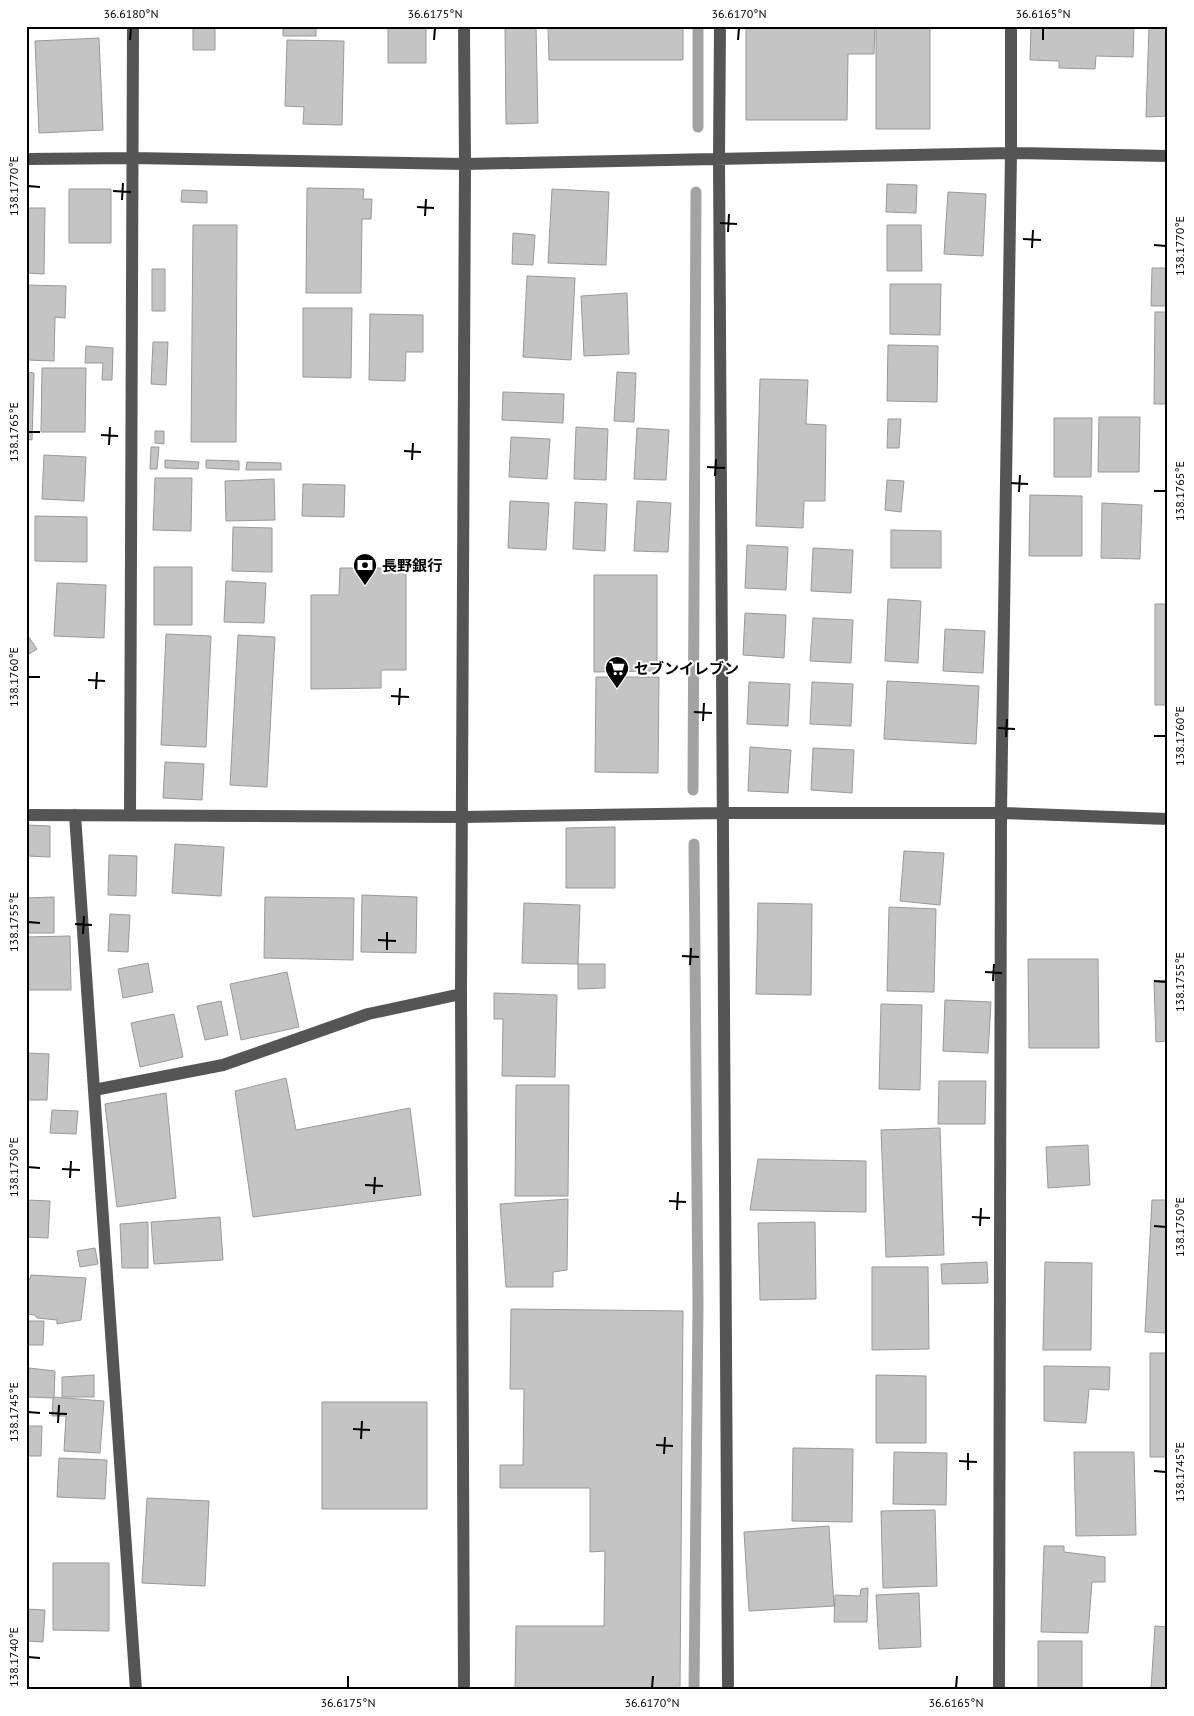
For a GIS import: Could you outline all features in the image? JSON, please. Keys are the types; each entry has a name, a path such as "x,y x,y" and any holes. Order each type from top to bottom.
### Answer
{"street":[{"path":"130,816 133,26"},
{"path":"464,26 461,994 464,1690"},
{"path":"720,26 719,158 728,1690"},
{"path":"999,1690 1001,813 1011,153 1011,26"},
{"path":"26,159 133,158 465,164 1011,153 1168,156"},
{"path":"26,814 462,817 723,813 1001,813 1168,819"},
{"path":"76,815 136,1690"},
{"path":"94,1090 223,1065 368,1014 461,994"}],"building":[{"path":"193,26 215,26 215,50 193,50"},
{"path":"283,26 316,26 316,36 283,36"},
{"path":"388,26 426,26 426,63 388,63"},
{"path":"505,26 536,26 538,123 506,124"},
{"path":"548,26 683,26 683,60 549,60"},
{"path":"746,26 875,26 874,54 848,54 847,120 746,120"},
{"path":"876,26 930,26 930,129 876,129"},
{"path":"1031,26 1134,26 1133,57 1096,56 1095,69 1059,68 1059,61 1030,60"},
{"path":"1149,26 1168,26 1168,116 1146,117"},
{"path":"99,38 103,130 39,133 35,41"},
{"path":"287,40 344,41 342,125 303,124 304,107 285,106"},
{"path":"887,184 917,185 916,213 886,212"},
{"path":"307,188 364,189 363,199 372,199 371,219 362,219 361,293 306,293"},
{"path":"69,189 111,189 111,243 69,243"},
{"path":"552,189 609,192 606,265 548,263"},
{"path":"182,190 207,191 207,203 181,202"},
{"path":"948,192 986,194 983,256 944,254"},
{"path":"26,208 45,208 44,274 26,273"},
{"path":"193,225 237,225 236,442 191,442"},
{"path":"887,225 921,225 922,271 887,271"},
{"path":"513,233 535,235 533,265 512,264"},
{"path":"1152,268 1168,268 1168,306 1151,306"},
{"path":"152,269 165,269 165,311 152,311"},
{"path":"527,276 575,278 571,360 523,357"},
{"path":"890,284 941,284 940,335 890,334"},
{"path":"26,285 66,286 65,318 55,317 54,361 26,360"},
{"path":"627,293 629,354 584,356 581,296"},
{"path":"303,308 352,308 351,378 303,377"},
{"path":"1155,312 1168,312 1168,404 1154,404"},
{"path":"370,314 423,315 423,352 406,352 405,381 369,380"},
{"path":"153,342 168,342 166,385 151,384"},
{"path":"888,345 938,346 937,402 887,401"},
{"path":"86,346 113,348 112,380 102,380 103,363 85,363"},
{"path":"42,368 86,368 85,432 41,432"},
{"path":"26,372 34,373 32,440 26,439"},
{"path":"617,372 636,373 634,422 614,421"},
{"path":"760,379 808,380 806,424 826,425 825,501 804,501 803,528 756,526"},
{"path":"503,392 564,394 563,423 502,420"},
{"path":"1099,417 1140,417 1139,472 1098,472"},
{"path":"1054,418 1092,418 1091,477 1054,477"},
{"path":"888,419 901,419 899,448 887,448"},
{"path":"576,427 608,429 606,480 574,479"},
{"path":"637,428 669,430 666,480 634,479"},
{"path":"155,431 164,431 164,444 155,443"},
{"path":"511,437 550,439 547,479 509,477"},
{"path":"151,447 159,447 157,469 150,469"},
{"path":"44,455 86,457 84,501 42,499"},
{"path":"165,460 199,462 198,469 165,468"},
{"path":"206,460 239,461 239,470 206,468"},
{"path":"247,462 281,463 281,470 246,470"},
{"path":"155,478 192,478 191,531 153,530"},
{"path":"274,479 275,520 226,521 225,481"},
{"path":"887,480 904,481 901,512 885,510"},
{"path":"303,484 345,485 344,517 302,516"},
{"path":"1030,495 1082,496 1082,556 1029,556"},
{"path":"510,501 549,503 546,550 508,548"},
{"path":"637,501 671,503 668,552 634,551"},
{"path":"575,502 607,504 605,551 573,549"},
{"path":"1102,503 1142,505 1140,559 1101,558"},
{"path":"35,516 87,517 87,562 35,561"},
{"path":"233,527 272,528 272,572 232,571"},
{"path":"891,530 941,531 941,568 891,568"},
{"path":"747,545 788,547 786,590 745,588"},
{"path":"813,548 853,550 851,593 811,591"},
{"path":"154,567 192,567 192,625 154,625"},
{"path":"340,568 406,568 406,670 381,670 381,688 311,689 311,595 339,595"},
{"path":"594,575 657,575 657,671 594,672"},
{"path":"226,581 266,583 264,623 224,622"},
{"path":"57,583 106,585 104,638 54,636"},
{"path":"888,599 921,601 918,663 885,661"},
{"path":"1155,604 1168,604 1168,705 1155,705"},
{"path":"745,613 786,615 784,658 743,655"},
{"path":"813,618 853,620 851,663 810,661"},
{"path":"945,629 985,631 983,673 943,671"},
{"path":"26,633 37,649 26,656"},
{"path":"166,634 211,636 206,747 161,745"},
{"path":"238,635 275,637 267,787 230,785"},
{"path":"596,677 659,677 658,773 595,772"},
{"path":"887,681 979,686 976,744 884,739"},
{"path":"749,682 790,684 788,726 747,724"},
{"path":"812,682 853,684 851,726 810,724"},
{"path":"750,747 791,750 788,793 748,791"},
{"path":"813,748 854,750 852,793 811,790"},
{"path":"165,762 204,764 202,800 163,798"},
{"path":"26,825 50,826 50,857 26,856"},
{"path":"615,827 615,888 566,888 566,828"},
{"path":"175,844 224,847 221,896 172,893"},
{"path":"904,851 944,853 940,905 900,901"},
{"path":"109,855 137,856 136,896 108,895"},
{"path":"362,895 417,897 416,953 361,952"},
{"path":"54,897 54,933 26,933 26,898"},
{"path":"265,897 354,898 353,960 264,958"},
{"path":"524,903 580,905 578,964 522,963"},
{"path":"758,903 812,904 811,995 756,994"},
{"path":"889,907 936,909 934,992 887,991"},
{"path":"110,914 130,915 128,952 108,951"},
{"path":"70,936 71,990 26,990 26,937"},
{"path":"1028,959 1098,959 1099,1048 1029,1048"},
{"path":"148,963 153,992 123,998 118,969"},
{"path":"578,964 605,964 605,988 578,989"},
{"path":"287,972 299,1027 241,1040 230,984"},
{"path":"1168,980 1168,1041 1156,1042 1154,981"},
{"path":"494,993 557,995 555,1077 502,1076 503,1019 494,1019"},
{"path":"945,1000 991,1002 988,1053 943,1051"},
{"path":"221,1001 228,1035 205,1040 197,1006"},
{"path":"881,1004 922,1005 920,1090 879,1089"},
{"path":"174,1014 183,1057 140,1067 131,1023"},
{"path":"26,1053 49,1054 47,1100 26,1100"},
{"path":"286,1078 296,1130 410,1108 421,1195 253,1217 235,1091"},
{"path":"939,1081 986,1081 985,1124 938,1124"},
{"path":"516,1085 569,1085 568,1196 515,1196"},
{"path":"166,1093 176,1198 117,1207 105,1104"},
{"path":"52,1110 78,1111 76,1134 50,1133"},
{"path":"940,1128 944,1255 886,1257 881,1130"},
{"path":"1088,1145 1090,1185 1048,1188 1046,1147"},
{"path":"758,1159 866,1161 866,1212 750,1210"},
{"path":"568,1199 567,1270 553,1272 553,1287 506,1287 500,1204"},
{"path":"26,1200 50,1201 48,1238 26,1237"},
{"path":"1152,1200 1168,1200 1168,1333 1145,1332"},
{"path":"220,1217 223,1260 154,1264 151,1222"},
{"path":"148,1222 148,1268 122,1268 120,1224"},
{"path":"815,1222 816,1299 760,1300 758,1223"},
{"path":"95,1248 98,1264 80,1267 77,1251"},
{"path":"987,1262 988,1283 942,1284 941,1264"},
{"path":"1045,1262 1092,1263 1091,1350 1043,1350"},
{"path":"872,1267 928,1267 929,1349 872,1350"},
{"path":"31,1275 86,1278 81,1320 57,1324 57,1320 37,1318 35,1315 26,1314 26,1279 30,1279"},
{"path":"511,1309 683,1311 680,1690 515,1690 516,1626 604,1626 605,1551 590,1552 590,1488 500,1488 500,1465 523,1465 524,1389 510,1389"},
{"path":"26,1321 44,1321 43,1345 26,1345"},
{"path":"1150,1353 1168,1353 1168,1457 1150,1457"},
{"path":"1044,1366 1110,1367 1109,1390 1089,1389 1086,1423 1044,1421"},
{"path":"29,1368 55,1371 54,1398 27,1397"},
{"path":"94,1375 94,1397 62,1397 62,1377"},
{"path":"876,1375 926,1376 926,1443 876,1443"},
{"path":"53,1397 104,1401 100,1453 64,1451 66,1416 52,1416"},
{"path":"322,1402 427,1402 427,1509 322,1509"},
{"path":"26,1426 42,1426 41,1456 26,1456"},
{"path":"793,1448 853,1449 852,1522 792,1521"},
{"path":"894,1452 947,1453 946,1505 893,1504"},
{"path":"1074,1452 1134,1452 1136,1535 1076,1536"},
{"path":"59,1458 107,1460 105,1499 57,1497"},
{"path":"147,1498 209,1501 205,1586 142,1583"},
{"path":"935,1510 937,1586 883,1588 881,1511"},
{"path":"829,1526 834,1606 749,1611 744,1532"},
{"path":"1044,1546 1064,1546 1064,1552 1105,1557 1105,1582 1092,1582 1088,1633 1041,1632"},
{"path":"53,1563 109,1563 109,1631 53,1630"},
{"path":"868,1588 867,1622 834,1622 835,1595 860,1596 861,1589"},
{"path":"919,1593 921,1647 879,1649 876,1595"},
{"path":"26,1609 45,1610 43,1642 26,1641"},
{"path":"1155,1626 1168,1627 1168,1689 1151,1688"},
{"path":"1038,1641 1082,1641 1082,1690 1038,1690"}],"waterway":[{"path":"698,26 698,127"},
{"path":"693,790 696,192"},
{"path":"694,844 698,1304 694,1690"}],"place":[{"name":"長野銀行","path":"365,586"},
{"name":"セブンイレブン","path":"617,689"}]}
